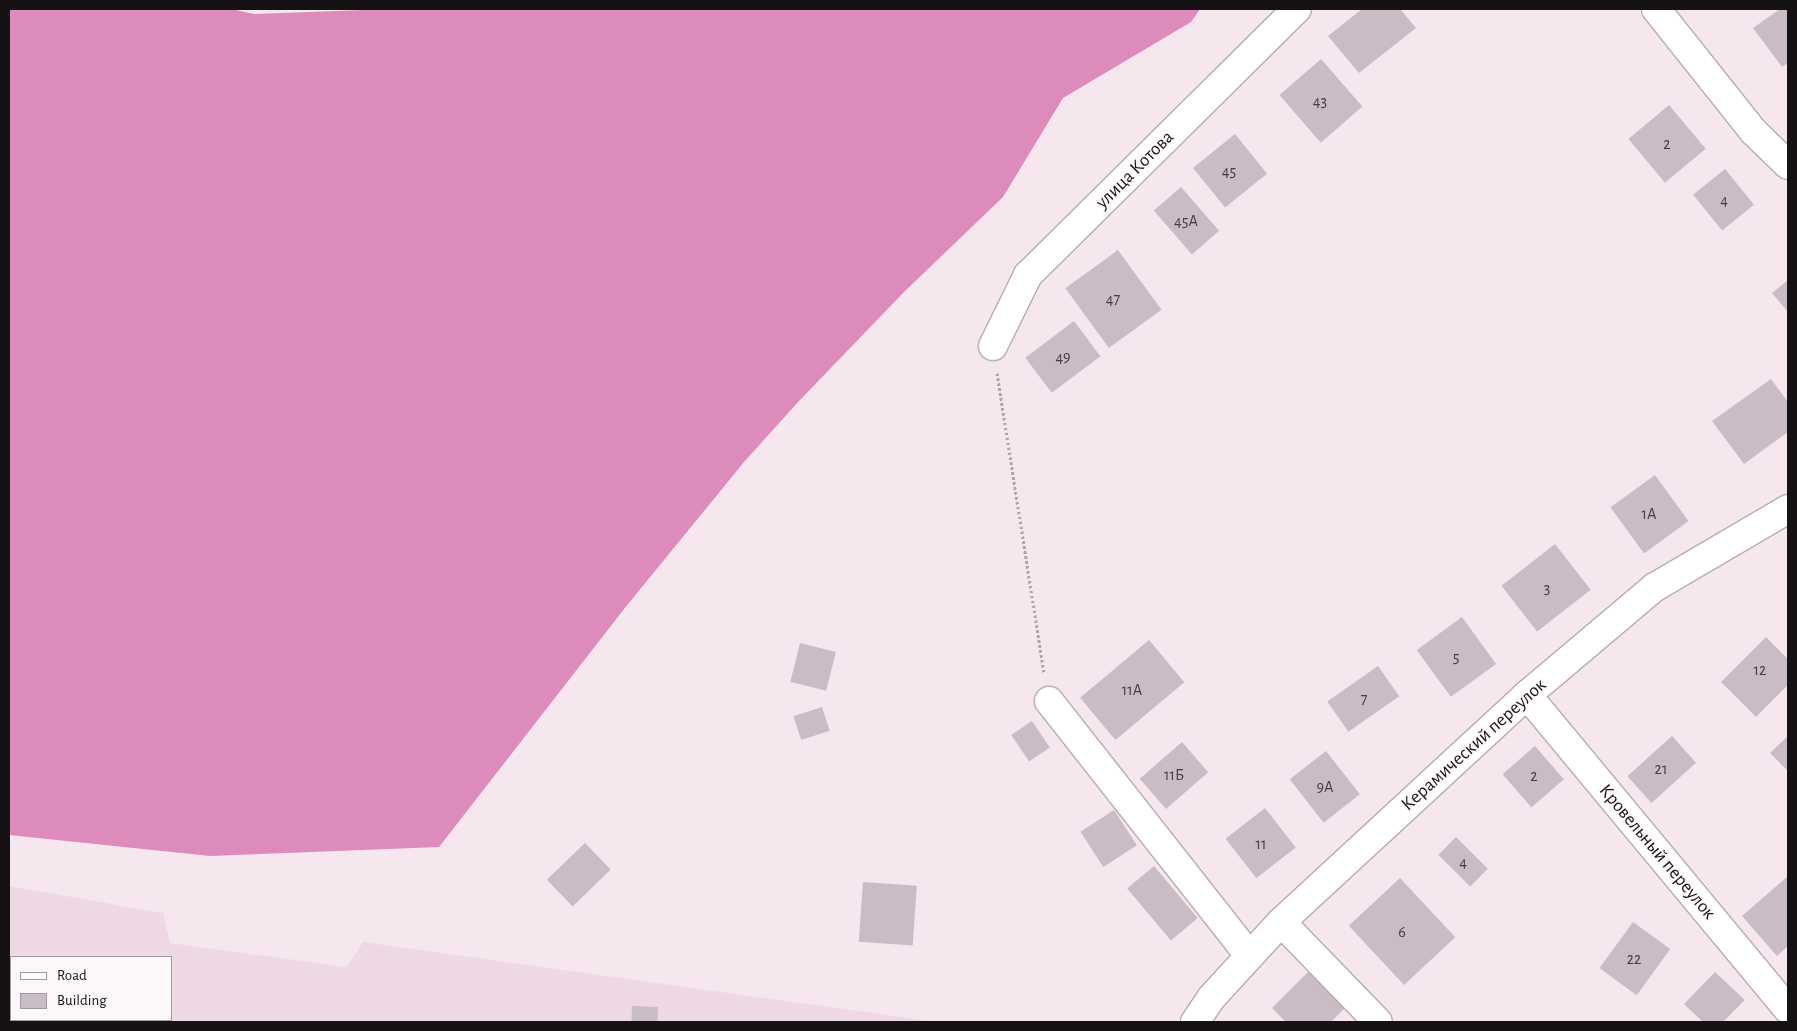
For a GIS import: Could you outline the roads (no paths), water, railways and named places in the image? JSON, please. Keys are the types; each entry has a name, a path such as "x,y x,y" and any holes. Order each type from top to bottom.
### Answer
{"street":[{"name":"улица Котова","path":"993,346 1028,275 1298,9"},
{"path":"1656,9 1754,132 1788,165"},
{"name":"Керамический переулок","path":"1194,1022 1212,997 1281,922 1527,695 1655,587 1788,509"},
{"name":"Кровельный переулок","path":"1527,695 1788,1009"},
{"path":"1049,701 1250,955"},
{"path":"1281,922 1378,1022"}]}
